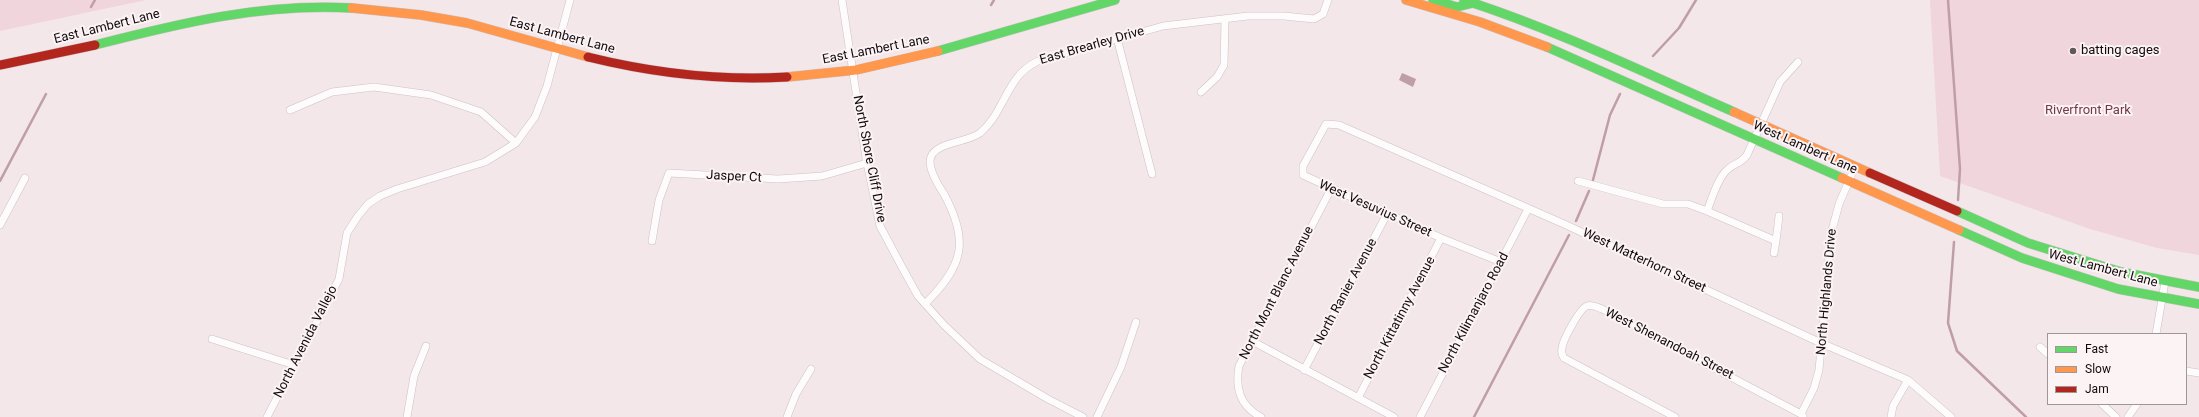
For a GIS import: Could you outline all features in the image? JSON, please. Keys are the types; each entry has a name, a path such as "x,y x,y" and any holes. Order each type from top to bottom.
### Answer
{"main road":[{"name":"East Lambert Lane","path":"0,65 180,22 254,11 302,8 403,13 444,19 488,29 556,49 633,67 703,76 777,77 852,70 926,54 1115,0"},
{"name":"West Lambert Lane","path":"1406,0 1480,22 1533,41 1848,182 2034,263 2095,283 2162,298 2199,304"},
{"path":"1434,0 1457,7 1473,3"},
{"name":"West Lambert Lane","path":"1464,0 1545,28 2028,243 2100,267 2165,282 2199,287"}],"street":[{"name":"North Avenida Vallejo","path":"267,417 339,279 347,233 358,216 368,204 397,189 485,162 516,143 535,117 547,86 570,0"},
{"name":"North Shore Cliff Drive","path":"842,0 867,163 880,226 918,296 944,325 980,359 1048,400 1083,417"},
{"name":"East Brearley Drive","path":"925,304 942,287 956,264 960,246 959,227 933,172 930,161 933,153 943,145 960,143 979,133 997,114 1017,77 1038,61 1163,26 1225,18 1284,16 1314,19 1323,14 1328,0"},
{"path":"1201,92 1217,77 1224,66 1225,18"},
{"path":"1117,38 1152,174"},
{"path":"1707,211 1722,175 1729,168 1744,160 1780,82 1798,62"},
{"path":"290,110 332,92 374,87 431,95 481,112 516,143"},
{"name":"West Vesuvius Street","path":"1326,124 1302,170 1304,175 1309,179 1442,238 1501,262"},
{"name":"West Matterhorn Street","path":"1326,124 1340,125 1822,343 1908,380 1951,417"},
{"name":"Jasper Ct","path":"652,240 659,200 669,173 778,179 822,176 867,163"},
{"name":"North Highlands Drive","path":"1802,415 1817,378 1822,343 1831,234 1834,219 1855,166"},
{"path":"0,225 25,178"},
{"path":"1578,182 1663,204 1688,204 1776,240"},
{"name":"North Mont Blanc Avenue","path":"1261,417 1252,411 1242,399 1237,384 1239,366 1331,189"},
{"name":"North Kilimanjaro Road","path":"1420,417 1528,209"},
{"name":"North Ranier Avenue","path":"1304,370 1387,214"},
{"path":"1774,253 1779,216"},
{"name":"North Kittatinny Avenue","path":"1358,398 1442,238"},
{"path":"2156,333 2165,282"},
{"name":"West Shenandoah Street","path":"1675,417 1570,362 1562,355 1562,345 1580,310 1586,306 1595,306 1802,415"},
{"path":"1097,417 1121,367 1136,322"},
{"path":"212,339 294,365"},
{"path":"1252,342 1394,417"},
{"path":"407,417 414,376 426,346"},
{"path":"2040,346 2047,353"},
{"path":"787,417 796,394 811,369"},
{"path":"2187,371 2199,373"},
{"path":"1891,417 1893,406 1908,380"},
{"path":"2103,405 2116,417"},
{"path":"2128,417 2136,405"},
{"path":"1792,417 1802,415"}],"green space":[{"path":"0,0 146,0 0,31"},
{"name":"Riverfront Park","path":"1930,0 2199,0 2199,255 2157,248 2090,229 1940,176"}],"shaded area":[{"path":"1402,73 1416,79 1413,87 1399,80"}],"waterway":[{"path":"91,7 95,0"},
{"path":"991,5 994,0"},
{"path":"1653,56 1679,28 1696,0"},
{"path":"1948,0 1960,169 1958,200"},
{"path":"0,181 46,94"},
{"path":"1593,180 1610,115 1620,94"},
{"path":"1576,221 1589,191"},
{"path":"1474,417 1569,235"},
{"path":"1954,242 1948,323 1957,351 2026,417"}],"traffic: fast":[{"path":"938,51 1115,0"},
{"path":"1433,0 1457,7 1473,3"},
{"path":"1464,0 1567,38 1734,112"},
{"path":"95,45 159,29 222,16 286,9 319,7 352,8"},
{"path":"1547,47 1842,178"},
{"path":"1957,211 2028,243 2121,272 2199,287"},
{"path":"1959,230 2022,258 2118,289 2199,304"}],"traffic: slow":[{"path":"1406,0 1480,22 1547,47"},
{"path":"352,8 421,15 467,23 588,57"},
{"path":"787,77 856,70 938,51"},
{"path":"1734,112 1870,173"},
{"path":"1842,178 1959,230"}],"traffic: jam":[{"path":"0,65 95,45"},
{"path":"588,57 612,63 712,77 787,77"},
{"path":"1870,173 1957,211"}],"place":[{"name":"batting cages","path":"2073,51"}]}
